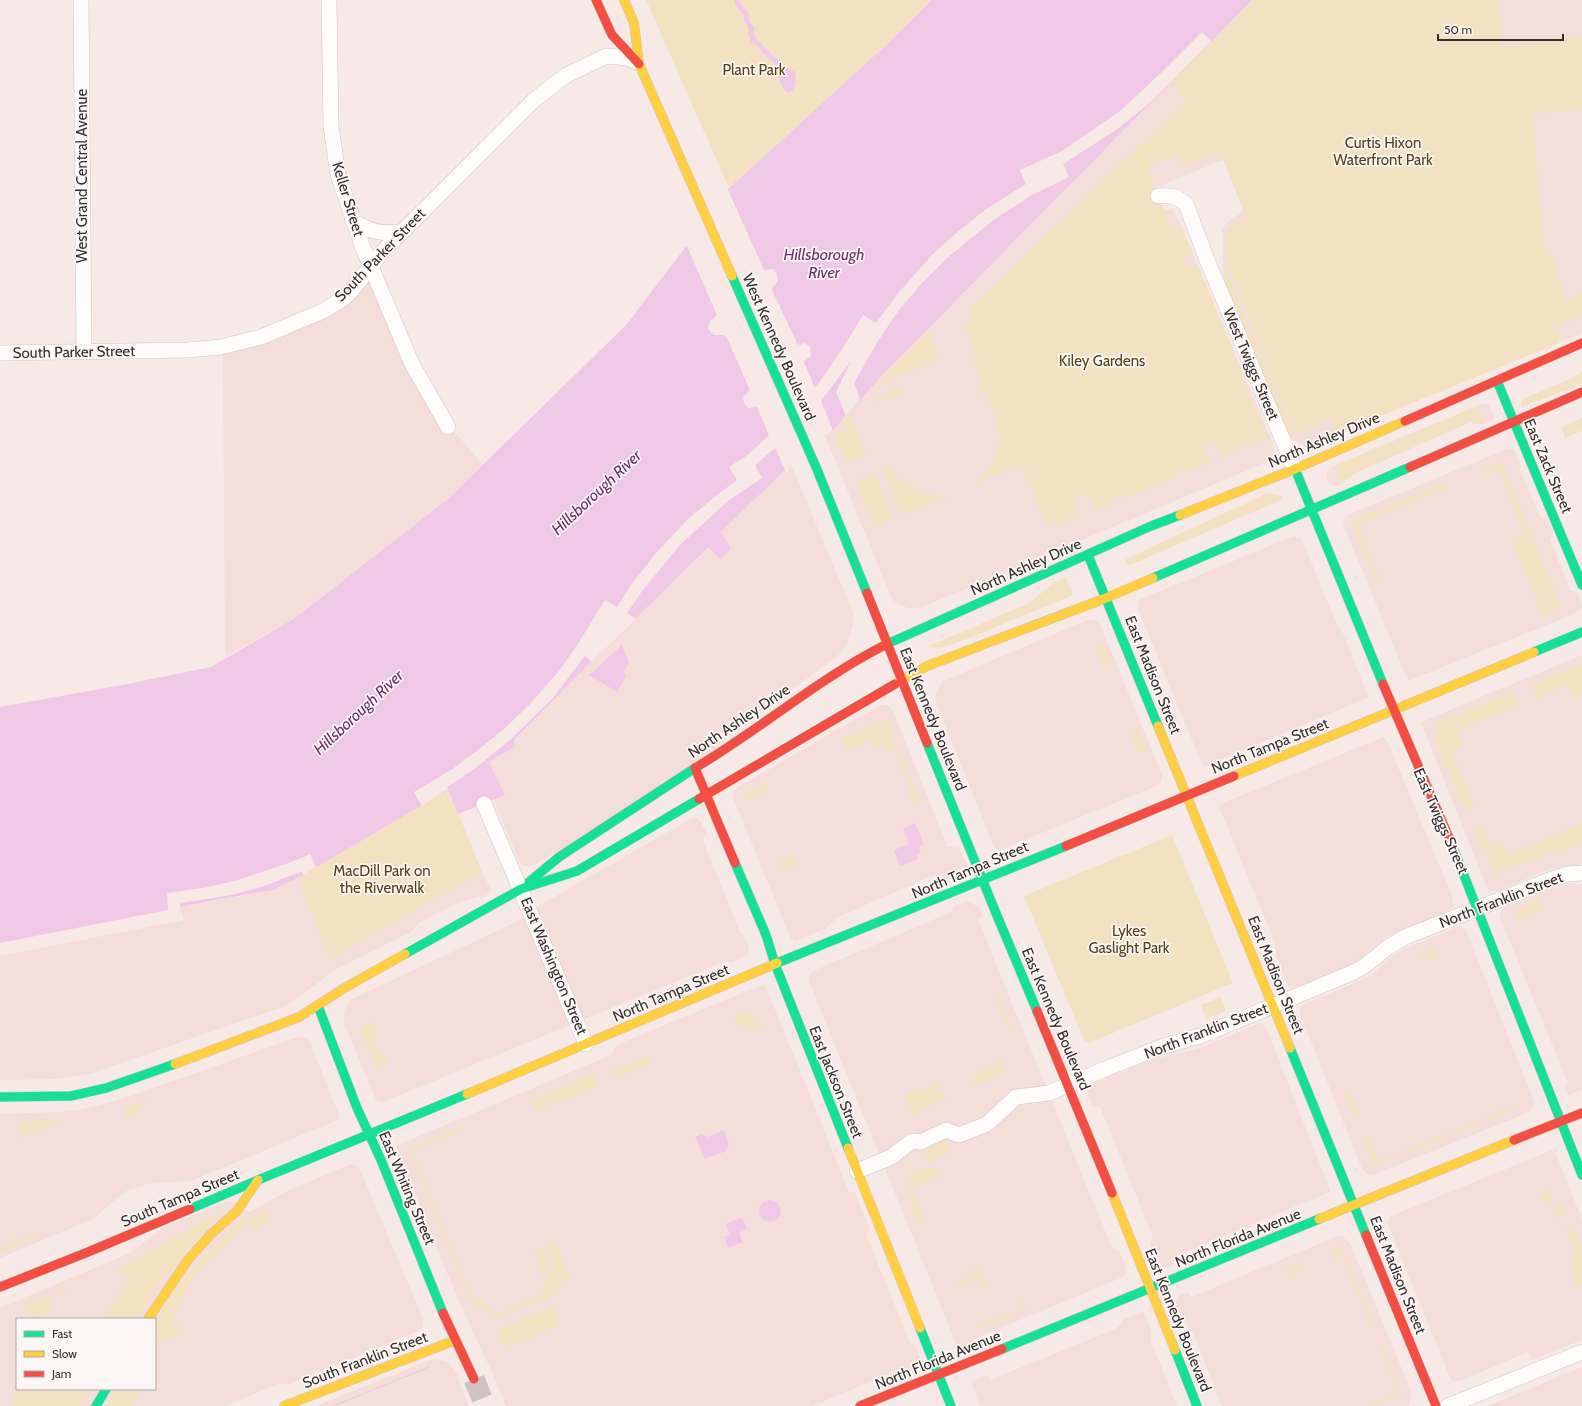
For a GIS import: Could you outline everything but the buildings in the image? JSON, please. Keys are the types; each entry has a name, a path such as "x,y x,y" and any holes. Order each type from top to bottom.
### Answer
{"main road":[{"name":"West Kennedy Boulevard","path":"596,0 612,34 640,64"},
{"name":"West Kennedy Boulevard","path":"624,0 634,23 640,64 816,467 887,644"},
{"name":"North Ashley Drive","path":"521,889 559,857 695,768 744,738 827,677 863,655 1151,526 1295,469 1582,343"},
{"name":"East Zack Street","path":"1497,381 1582,585"},
{"path":"0,1097 71,1096 106,1088 192,1058 299,1017 346,987 521,889 577,871 823,725 928,666 1106,598 1491,432 1514,420 1582,392"},
{"name":"East Twiggs Street","path":"1295,469 1393,710 1478,908 1560,1122 1582,1175"},
{"name":"East Madison Street","path":"1088,555 1436,1406"},
{"name":"North Tampa Street","path":"370,1135 775,964 984,880 1582,632"},
{"name":"East Kennedy Boulevard","path":"887,644 1069,1085 1197,1406"},
{"name":"East Jackson Street","path":"695,768 766,935 775,964 951,1406"},
{"name":"East Whiting Street","path":"318,1006 357,1108 370,1135 443,1314 474,1379"},
{"name":"North Florida Avenue","path":"860,1406 1216,1262 1354,1204 1582,1113"},
{"name":"South Tampa Street","path":"0,1287 370,1135"},
{"path":"149,1318 183,1266 211,1234 237,1211 258,1180"},
{"name":"South Franklin Street","path":"284,1406 456,1340"},
{"path":"96,1406 105,1390"}],"street":[{"name":"West Grand Central Avenue","path":"81,0 84,352"},
{"name":"Keller Street","path":"329,0 331,126 338,176 352,220 370,267 412,364 448,427"},
{"name":"South Parker Street","path":"0,353 193,350 235,344 262,337 305,319 335,304 352,290 370,267 402,232 533,101 551,86 565,76 606,56 628,58 640,64"},
{"name":"West Twiggs Street","path":"1158,196 1179,198 1186,204 1207,260 1295,469"},
{"path":"352,220 366,229 376,232 402,232"},
{"name":"East Washington Street","path":"484,804 586,1044"},
{"name":"North Franklin Street","path":"857,1171 891,1157 912,1141 920,1142 946,1130 959,1135 987,1124 1016,1096 1049,1094 1133,1058 1167,1045 1193,1038 1354,972 1366,965 1387,948 1413,934 1552,879 1568,874 1582,874"},
{"path":"1448,1406 1582,1352"}],"shaded area":[{"path":"1252,0 1582,0 1582,333 1309,445 1300,444 1289,437 1224,283 1222,230 1227,222 1239,214 1243,209 1223,160 1155,188 1164,209 1173,210 1182,228 1273,443 1274,449 1272,460 920,608 908,608 898,604 892,599 825,436"},
{"path":"369,278 441,416 483,465 449,498 295,618 225,657 223,356 269,337"},
{"path":"1484,403 1488,404 1494,419 1484,424 1476,424 1471,422 1355,473 1339,486 1329,484 1326,474 1331,467"},
{"path":"1507,449 1514,449 1521,466 1520,470 1541,518 1547,519 1553,534 1550,540 1570,590 1577,592 1582,608 1574,614 1408,681 1343,524 1345,516"},
{"path":"792,467 853,612 853,625 847,645 841,653 677,776 611,821 531,866 523,865 519,861 494,800 504,795 489,762 516,746 514,740 591,662 710,547 720,559 721,532 785,470 786,473"},
{"path":"1294,536 1301,539 1303,542 1337,625 1344,635 1368,696 1367,698 1203,767 1138,609 1139,601"},
{"path":"1088,620 1094,620 1101,626 1162,775 1162,780 1159,785 1000,850 997,849 994,847 935,700 936,693 943,681"},
{"path":"1582,655 1582,864 1550,869 1498,891 1489,890 1421,722"},
{"path":"880,705 887,705 893,711 947,846 959,848 969,869 946,879 943,879 936,874 838,917 826,928 795,941 791,939 733,798 732,792"},
{"path":"1384,737 1388,743 1452,896 1453,907 1448,911 1388,936 1352,965 1299,987 1288,987 1277,957 1275,943 1219,807 1220,804"},
{"path":"448,789 490,888 491,891 487,895 459,902 419,923 411,932 337,969 286,1006 92,1073 57,1079 0,1080 0,956 184,920 180,908 273,890 298,878"},
{"path":"692,818 697,818 706,831 703,841 740,932 744,935 749,948 748,954 733,962 723,962 383,1102 378,1101 375,1098 344,1023 346,1005 352,999 518,921 544,903"},
{"path":"1582,884 1582,1090 1568,1095 1564,1087 1568,1083 1499,915 1502,909 1546,891 1565,885"},
{"path":"967,901 980,908 983,917 978,919 1112,1248 1120,1253 1126,1267 1126,1272 1123,1277 974,1339 973,1345 962,1350 957,1346 808,979 813,971 951,912 954,906"},
{"path":"1457,927 1461,927 1466,930 1534,1104 1532,1109 1527,1113 1373,1175 1369,1175 1362,1169 1300,1014 1300,1008 1304,1004 1357,982 1374,973 1391,957 1406,948"},
{"path":"762,985 766,987 849,1192 855,1192 870,1230 866,1234 910,1343 915,1345 922,1364 909,1371 903,1368 813,1406 506,1406 492,1372 459,1302 396,1146 611,1055 616,1046 621,1043"},
{"path":"1260,1023 1266,1027 1330,1192 1174,1257 1177,1264 1162,1269 1159,1268 1150,1244 1153,1237 1100,1107 1093,1107 1087,1092 1087,1088 1091,1084 1157,1058 1198,1049"},
{"path":"301,1036 309,1040 339,1115 338,1120 191,1181 151,1183 126,1191 93,1219 0,1258 0,1114 59,1112 83,1109 122,1099"},
{"path":"1552,1150 1555,1152 1582,1219 1582,1340 1532,1360 1528,1352 1460,1381 1453,1381 1451,1380 1388,1224 1388,1220 1391,1216"},
{"path":"351,1164 356,1165 359,1167 423,1319 422,1326 418,1331 287,1385 281,1383 225,1406 0,1406 0,1308 130,1253 164,1227 229,1201 250,1212 287,1191"},
{"path":"1338,1236 1342,1236 1350,1243 1411,1391 1409,1406 1222,1406 1193,1333 1186,1322 1180,1319 1175,1306 1178,1296 1189,1293 1191,1297"},
{"path":"1143,1311 1151,1329 1151,1341 1177,1406 980,1406 972,1384 973,1381 985,1376 988,1376 990,1380 1115,1329 1124,1319"},
{"path":"434,1359 447,1362 454,1369 469,1406 316,1406 427,1361"},
{"path":"1582,1367 1582,1406 1488,1406"}],"green space":[{"name":"Plant Park","path":"646,0 932,0 885,46 729,188"},
{"name":"Curtis Hixon Waterfront Park","path":"1252,0 1498,0 1502,46 1582,38 1582,109 1532,114 1544,247 1551,258 1553,258 1561,284 1563,300 1582,292 1582,316 1557,327 1559,343 1336,434 1330,420 1297,434 1228,266 1225,232 1232,223 1247,218 1220,152 1183,167 1178,154 1146,168 1173,232 1182,228 1193,254 1184,258 1188,268 1197,264 1243,375 1241,376 1268,439 1250,447 1247,442 1239,445 1241,450 1222,458 1215,440 1203,446 1210,463 1185,473 1184,469 1175,473 1176,477 1121,499 1120,496 1111,499 1112,503 1094,511 1087,493 1074,499 1081,516 1056,526 1054,521 1046,524 1021,465 972,486 984,475 992,464 1000,439 999,426 995,413 988,401 978,389 979,385 982,384 973,360 977,358 963,326 972,320 968,310 1186,101 1171,82"},
{"path":"1223,263 1295,434 1289,437 1224,283"},
{"path":"928,330 940,359 873,386"},
{"path":"1582,371 1582,384 1522,407 1521,401 1523,399 1573,378"},
{"path":"908,385 892,400 890,396 876,402 874,398"},
{"path":"1477,406 1484,424 1476,424 1471,422 1355,473 1343,483 1340,481 1336,466"},
{"path":"849,412 866,454 847,462 835,436 847,430 842,419"},
{"path":"1582,418 1582,431 1565,438 1561,427"},
{"path":"1502,462 1562,609 1543,617 1512,541 1525,535 1498,469 1486,473 1484,469"},
{"path":"888,466 894,474 915,490 923,493 951,495 901,515 882,469"},
{"path":"874,473 893,519 874,526 855,481"},
{"path":"1445,483 1447,488 1358,525 1380,580 1376,582 1351,521"},
{"path":"1268,493 1283,496 1283,499 1130,565 1125,563 1125,560 1128,558"},
{"path":"1066,577 1073,595 948,646 929,646 1029,603 1055,582"},
{"path":"1103,643 1111,663 1103,666 1095,646"},
{"path":"1582,664 1582,694 1575,696 1570,684 1536,698 1532,687 1538,681"},
{"path":"1515,693 1520,705 1458,730 1464,745 1452,750 1475,809 1467,812 1462,805 1434,737 1439,734 1435,723 1507,694"},
{"path":"887,719 898,748 887,752 884,744 875,748 871,740 847,750 843,737"},
{"path":"1138,728 1147,750 1139,754 1129,732"},
{"path":"902,757 920,803 913,805 910,797 913,796 898,758"},
{"path":"765,783 769,791 746,801 744,795"},
{"name":"MacDill Park on the Riverwalk","path":"448,789 482,872 330,959 298,878"},
{"path":"1582,823 1582,844 1563,851 1550,853 1495,875 1488,855 1481,851 1478,846 1474,828 1482,825 1490,847 1503,842 1509,854"},
{"name":"Lykes Gaslight Park","path":"1172,835 1233,983 1089,1043 1084,1040 1024,896"},
{"path":"794,854 798,864 780,871 776,861"},
{"path":"1538,900 1542,911 1518,921 1514,911"},
{"path":"1436,947 1440,957 1428,961 1425,955 1417,958 1416,955"},
{"path":"995,995 998,995 1006,1014 1010,1024 1010,1032 1007,1030 1008,1027"},
{"path":"1221,997 1226,1011 1206,1019 1201,1005"},
{"path":"741,1014 752,1016 758,1020 762,1031 751,1031 748,1025 742,1028 740,1024 734,1022 733,1019"},
{"path":"374,1022 377,1030 373,1038 375,1048 386,1055 389,1063 376,1068 359,1028"},
{"path":"649,1055 652,1063 615,1078 613,1072 614,1070"},
{"path":"1001,1061 1004,1068 999,1076 972,1087 980,1066 985,1068"},
{"path":"592,1074 596,1077 600,1085 535,1112 530,1100"},
{"path":"937,1079 946,1099 913,1114 904,1095 915,1090 921,1091 929,1088 932,1081"},
{"path":"1349,1089 1359,1114 1354,1117 1343,1092"},
{"path":"150,1101 127,1121 126,1106 133,1103"},
{"path":"1523,1102 1524,1104 1374,1167 1363,1139 1368,1136 1379,1162"},
{"path":"53,1119 63,1122 21,1139 17,1127 18,1123 25,1120"},
{"path":"462,1127 464,1130 413,1151 472,1297 498,1314 542,1294 545,1280 553,1263 547,1246 556,1242 570,1277 557,1293 498,1318 469,1298 409,1149"},
{"path":"945,1140 950,1152 928,1162 923,1150"},
{"path":"921,1168 937,1168 941,1176 912,1188 926,1223 916,1218 912,1212 910,1177"},
{"path":"1545,1190 1548,1191 1554,1207 1563,1203 1568,1214 1557,1219 1550,1202 1544,1204 1539,1192"},
{"path":"265,1208 268,1214 268,1223 253,1233 250,1220 195,1276 180,1300 172,1324 182,1326 185,1332 156,1343 156,1320 174,1289 243,1216 250,1219"},
{"path":"225,1209 160,1281 137,1318 104,1318 129,1278 114,1271"},
{"path":"1573,1226 1582,1247 1582,1284 1570,1289 1576,1276 1571,1264 1574,1257 1577,1256 1566,1229"},
{"path":"35,1233 40,1235 0,1252 0,1248"},
{"path":"1341,1245 1375,1329 1373,1330 1342,1255 1333,1259 1329,1250"},
{"path":"541,1247 548,1264 543,1276 533,1251"},
{"path":"1300,1262 1303,1269 1293,1273 1295,1279 1291,1281 1286,1268"},
{"path":"980,1268 988,1288 983,1290 978,1278 957,1287 955,1283 975,1275 973,1270"},
{"path":"68,1289 68,1291 52,1298 51,1312 40,1318 29,1318 24,1306"},
{"path":"1021,1295 1027,1308 974,1330 973,1328 1023,1307 1019,1296"},
{"path":"553,1307 560,1325 505,1348 498,1330"},
{"path":"1383,1348 1402,1394 1374,1406 1366,1406 1399,1392 1381,1349"},
{"path":"14,1390 90,1390 79,1406 14,1406"},
{"path":"115,1390 140,1390 133,1406 106,1406"}],"water":[{"name":"Hillsborough River","path":"932,0 1252,0 880,378 833,430 785,470 721,532 731,548 720,560 709,547 591,662 514,740 516,746 489,762 505,795 458,814 448,790 303,875 273,890 0,943 0,707 211,667 295,618 449,498 627,324 729,188 885,46"},
{"path":"776,61 795,72 795,84 789,93 783,88 779,80 774,64"},
{"path":"622,645 629,662 624,671 626,677 617,692 589,675"},
{"path":"915,823 924,844 919,846 921,852 916,854 918,859 900,866 894,850 909,844 903,828"},
{"path":"724,1130 729,1144 726,1151 705,1159 695,1137 701,1134 708,1137"},
{"path":"770,1200 778,1203 781,1211 778,1219 770,1222 762,1219 759,1211 762,1203"},
{"path":"742,1217 747,1229 739,1233 743,1242 728,1248 724,1237 730,1235 726,1224"}],"pier":[{"path":"1202,32 1211,41 1146,106 1116,130 1063,164 1069,177 1032,195 996,218 947,258 922,283 899,310 878,341 854,383 860,399 846,416 836,392 851,361 821,401 833,430 825,436 826,438 786,472 775,448 755,465 762,478 729,500 680,545 642,591 627,613 636,619 591,662 585,656 552,699 509,741 473,770 447,787 448,789 422,806 414,792 454,768 478,750 504,729 530,704 558,672 576,647 605,600 617,607 633,582 657,552 688,519 737,480 729,467 748,455 769,435 757,407 748,408 744,403 743,397 750,390 727,338 724,335 714,335 708,329 710,321 717,315 686,244 728,190 764,270 773,269 777,274 778,281 772,290 797,343 799,345 805,343 810,347 811,355 804,362 815,388 839,354 863,315 876,323 899,292 933,254 985,210 1026,184 1020,170 1062,151 1120,111"},
{"path":"310,854 316,867 303,875 302,872 264,886 231,895 180,903 180,908 168,910 167,893 209,887 238,880 289,863"}],"waterway":[{"path":"737,0 738,5 747,15 746,19 752,29 750,34 753,36 752,41 754,40 770,57 776,61"}],"tunnel":[{"path":"474,1379 485,1406"}],"tram line":[{"path":"333,1406 429,1367"}],"traffic: fast":[{"path":"732,276 816,467 867,593"},
{"path":"1497,381 1582,585"},
{"path":"1153,578 1410,467"},
{"path":"1295,469 1383,684"},
{"path":"887,644 1151,526 1180,515"},
{"path":"1088,555 1158,726"},
{"path":"1534,652 1582,632"},
{"path":"927,743 1037,1011"},
{"path":"529,882 559,857 695,768"},
{"path":"405,954 521,889 577,871 699,799"},
{"path":"1450,840 1582,1175"},
{"path":"777,963 1066,846"},
{"path":"735,863 766,935 775,964 848,1148"},
{"path":"318,1006 357,1108 381,1160 443,1313"},
{"path":"1290,1048 1366,1235"},
{"path":"0,1097 71,1096 106,1088 175,1064"},
{"path":"258,1180 467,1094"},
{"path":"190,1209 258,1180"},
{"path":"1002,1349 1319,1219"},
{"path":"920,1328 951,1406"},
{"path":"1175,1350 1197,1406"},
{"path":"96,1406 105,1390"}],"traffic: slow":[{"path":"624,0 634,23 639,64 732,276"},
{"path":"1180,515 1295,469 1405,421"},
{"path":"895,684 927,666 1106,598 1153,578"},
{"path":"1234,776 1534,652"},
{"path":"1158,726 1290,1048"},
{"path":"175,1064 299,1017 346,987 405,954"},
{"path":"467,1094 777,963"},
{"path":"1319,1219 1514,1140"},
{"path":"848,1148 920,1328"},
{"path":"149,1318 187,1261 211,1234 237,1211 258,1180"},
{"path":"1112,1193 1175,1350"},
{"path":"284,1406 456,1340"}],"traffic: jam":[{"path":"596,0 612,35 639,64"},
{"path":"1405,421 1582,343"},
{"path":"1410,467 1582,392"},
{"path":"867,593 927,743"},
{"path":"735,863 695,768 838,672 887,644"},
{"path":"699,799 895,684"},
{"path":"1383,684 1450,840"},
{"path":"1066,846 1234,776"},
{"path":"1037,1011 1112,1193"},
{"path":"1514,1140 1582,1113"},
{"path":"0,1287 190,1209"},
{"path":"1366,1235 1436,1406"},
{"path":"443,1313 474,1379"},
{"path":"860,1406 1002,1349"}],"park label":[{"name":"Kiley Gardens","path":"1102,361"}]}
